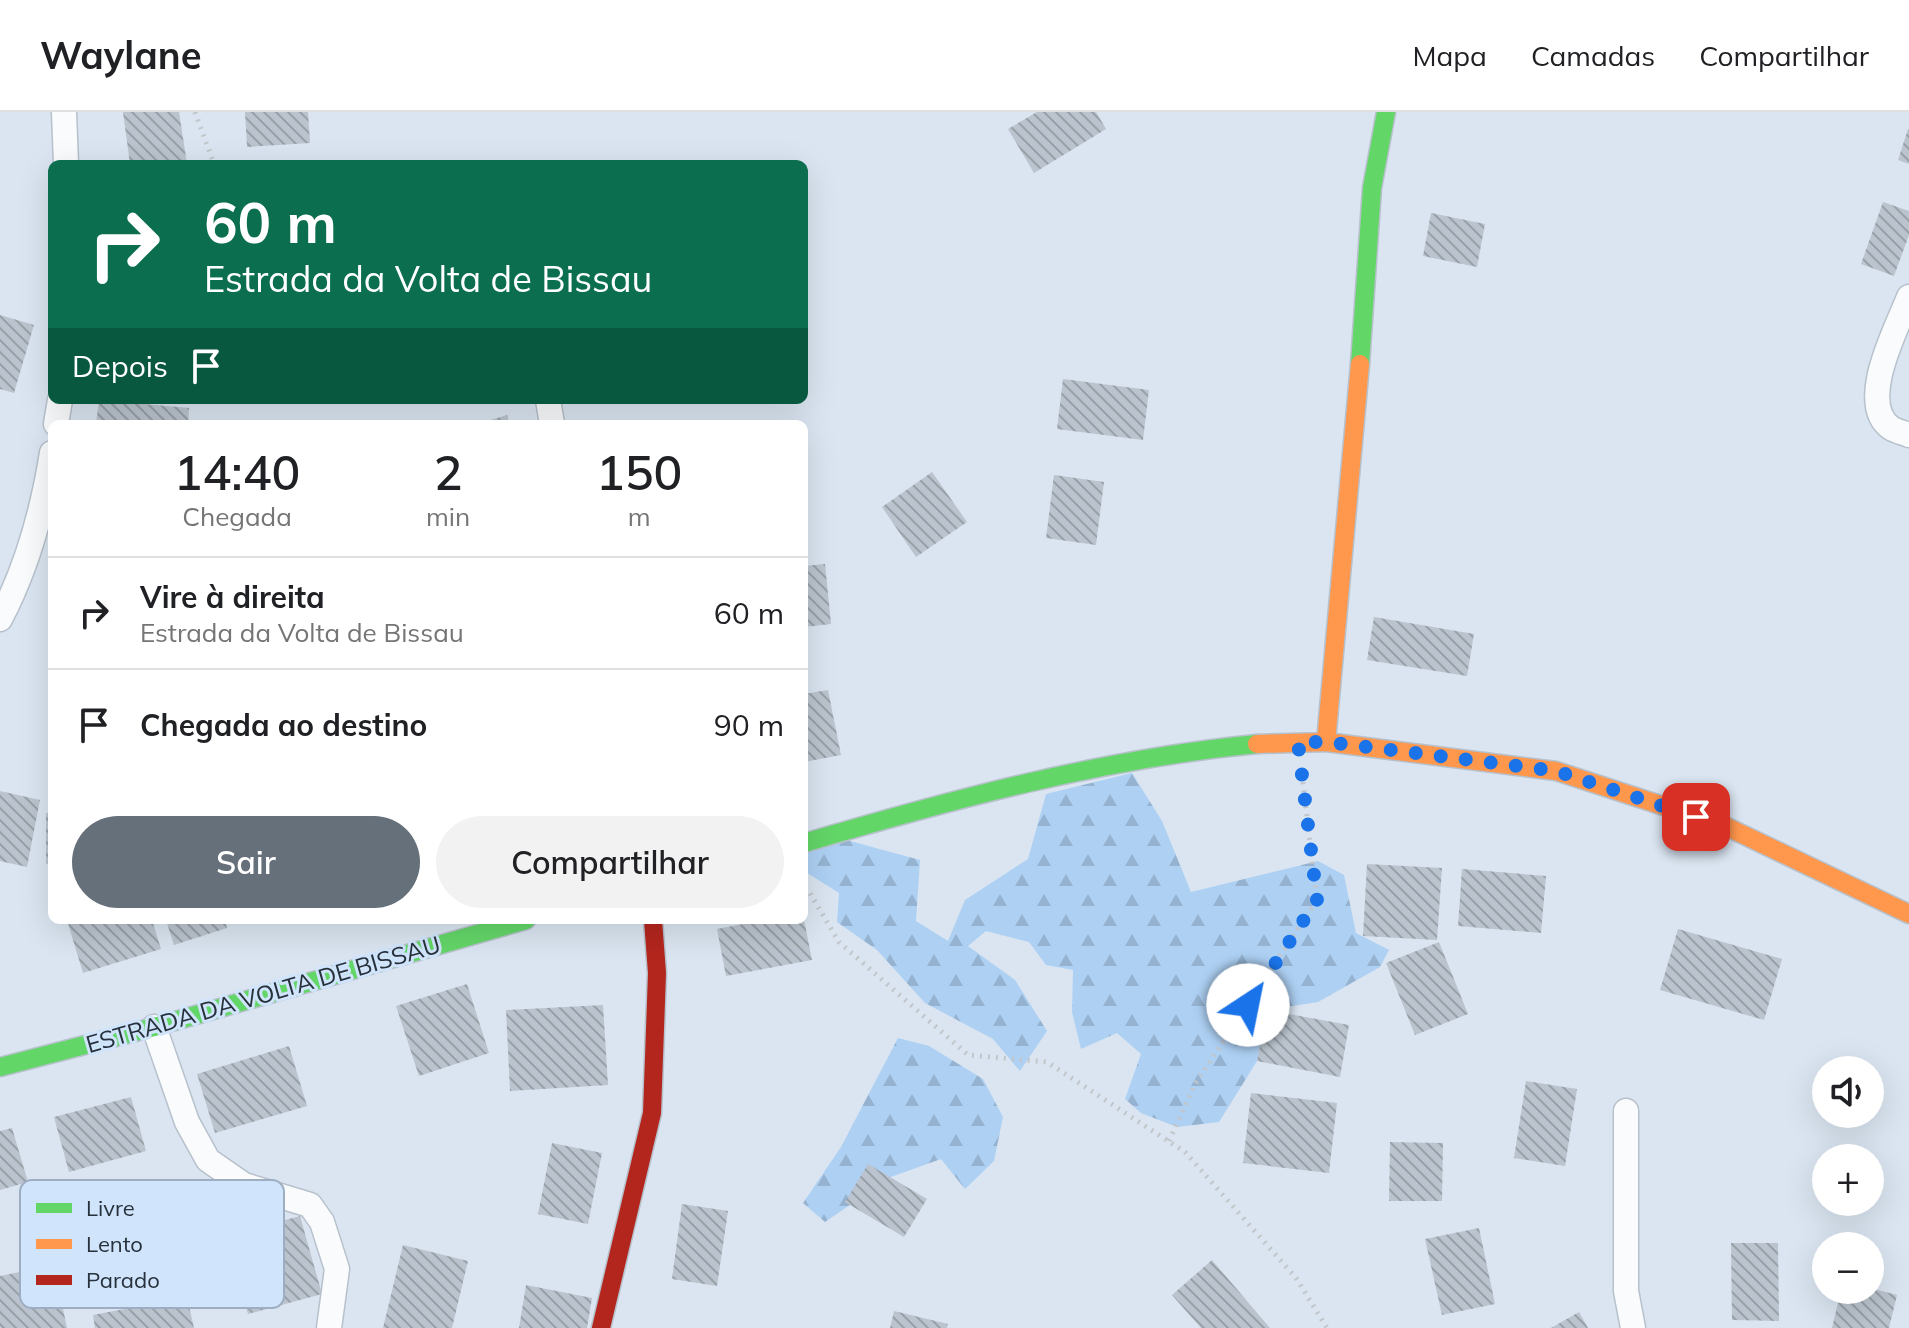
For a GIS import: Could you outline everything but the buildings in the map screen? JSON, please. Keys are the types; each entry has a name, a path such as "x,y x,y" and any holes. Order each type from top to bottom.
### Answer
{"main road":[{"path":"1326,742 1366,301 1373,180 1378,140 1386,112"},
{"path":"808,842 1002,787 1171,753 1326,742 1556,771 1725,826 1909,914"},
{"name":"ESTRADA DA VOLTA DE BISSAU","path":"0,1067 154,1027 512,924"},
{"path":"601,1328 652,1113 657,973 653,924"}],"street":[{"path":"64,112 66,160"},
{"path":"1909,297 1877,382 1876,405 1889,427 1909,435"},
{"path":"0,619 15,591 41,507 48,473"},
{"path":"154,1027 187,1122 208,1160 237,1180"},
{"path":"1626,1111 1626,1291 1633,1328"},
{"path":"284,1197 310,1205 322,1222 337,1269 329,1328"}],"path":[{"path":"195,112 213,160"},
{"path":"1169,1141 1195,1084 1317,900 1298,742"},
{"path":"808,890 839,942 968,1055 1047,1062 1185,1152 1296,1278 1327,1328"}],"green space":[{"path":"1132,773 1162,821 1191,892 1318,861 1344,875 1356,933 1389,950 1380,967 1318,1002 1267,1010 1257,1061 1219,1122 1177,1127 1141,1113 1125,1099 1141,1054 1117,1033 1081,1049 1072,1012 1073,970 1046,965 1029,942 986,931 968,946 1015,980 1047,1031 1020,1071 993,1039 925,1003 877,950 837,922 839,893 808,874 808,850 839,838 920,860 916,921 948,941 965,900 1028,859 1046,794"},
{"path":"898,1038 929,1046 983,1079 1003,1117 994,1161 965,1189 941,1159 891,1177 825,1222 803,1203 841,1147"}],"traffic: fast":[{"path":"1360,364 1372,188 1386,112"},
{"path":"808,842 916,811 1085,770 1257,744"},
{"path":"0,1067 154,1027 512,924"}],"traffic: slow":[{"path":"1326,742 1360,364"},
{"path":"1257,744 1326,742 1556,771 1725,826 1909,914"}],"traffic: jam":[{"path":"601,1328 652,1113 657,973 653,924"}],"route":[{"path":"1248,1005 1317,900 1298,742 1326,742 1556,771 1696,817"}]}
